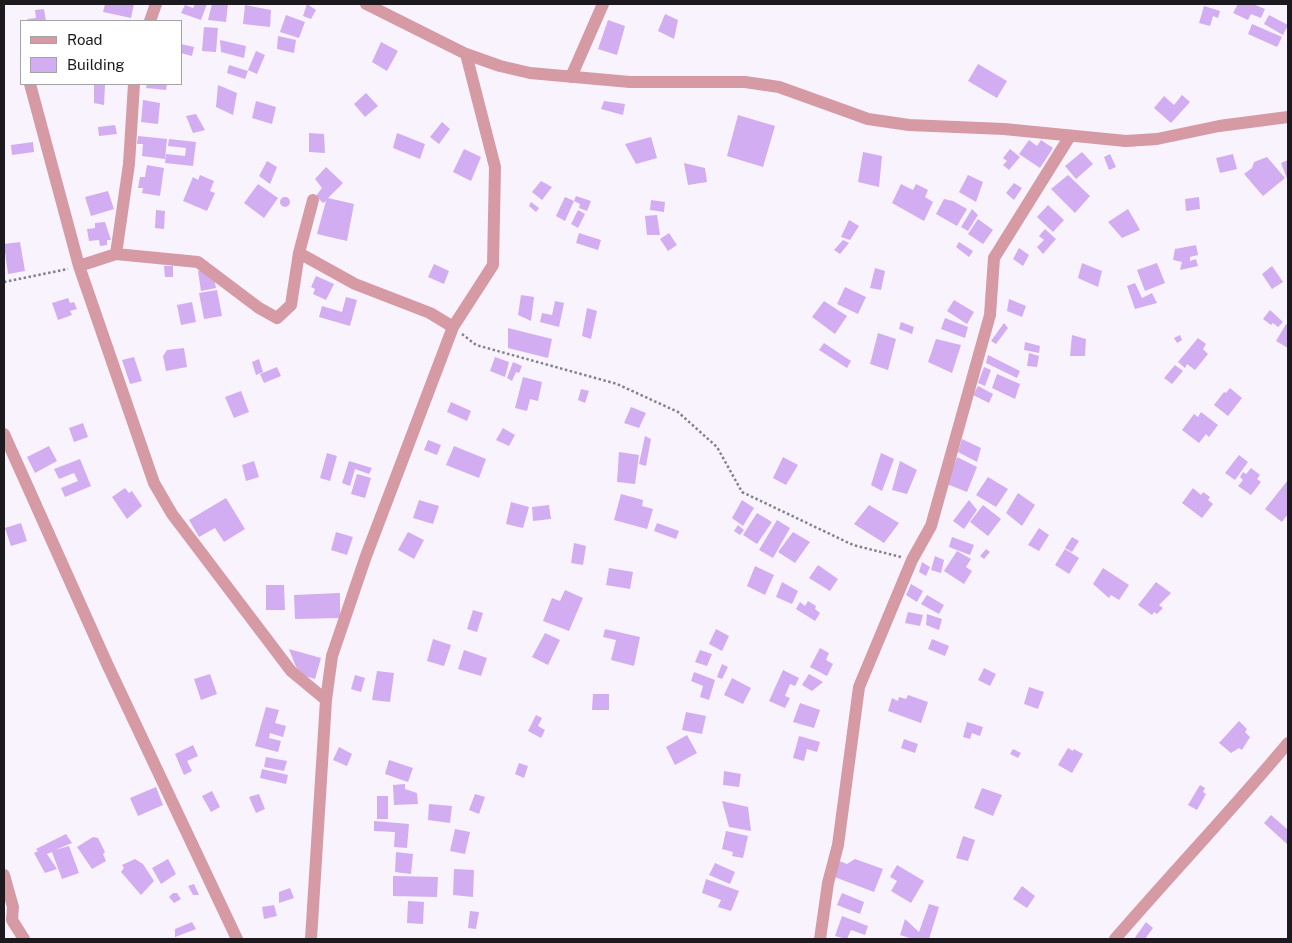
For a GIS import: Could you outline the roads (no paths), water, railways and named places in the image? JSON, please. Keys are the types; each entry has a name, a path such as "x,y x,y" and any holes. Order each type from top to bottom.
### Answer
{"street":[{"path":"150,20 156,4"},
{"path":"366,4 466,54 500,66 530,73 630,82 745,82 779,88 868,119 909,126 1004,130 1126,141 1157,139 1219,126 1288,118"},
{"path":"571,77 603,4"},
{"path":"311,939 326,700 332,656 366,556 453,327 493,265 495,167 466,54"},
{"path":"30,85 79,266 154,483 172,514 291,671 326,700"},
{"path":"116,254 129,164 134,85"},
{"path":"820,939 828,883 838,845 859,688 912,560 931,526 990,315 994,258 1070,136"},
{"path":"79,266 116,254 198,262 259,308 277,318 291,305 299,253 313,200"},
{"path":"299,253 355,284 430,313 453,327"},
{"path":"4,434 108,666 237,939"},
{"path":"1115,939 1189,854 1242,799 1288,743"},
{"path":"4,875 12,907 12,920 24,939"}]}
